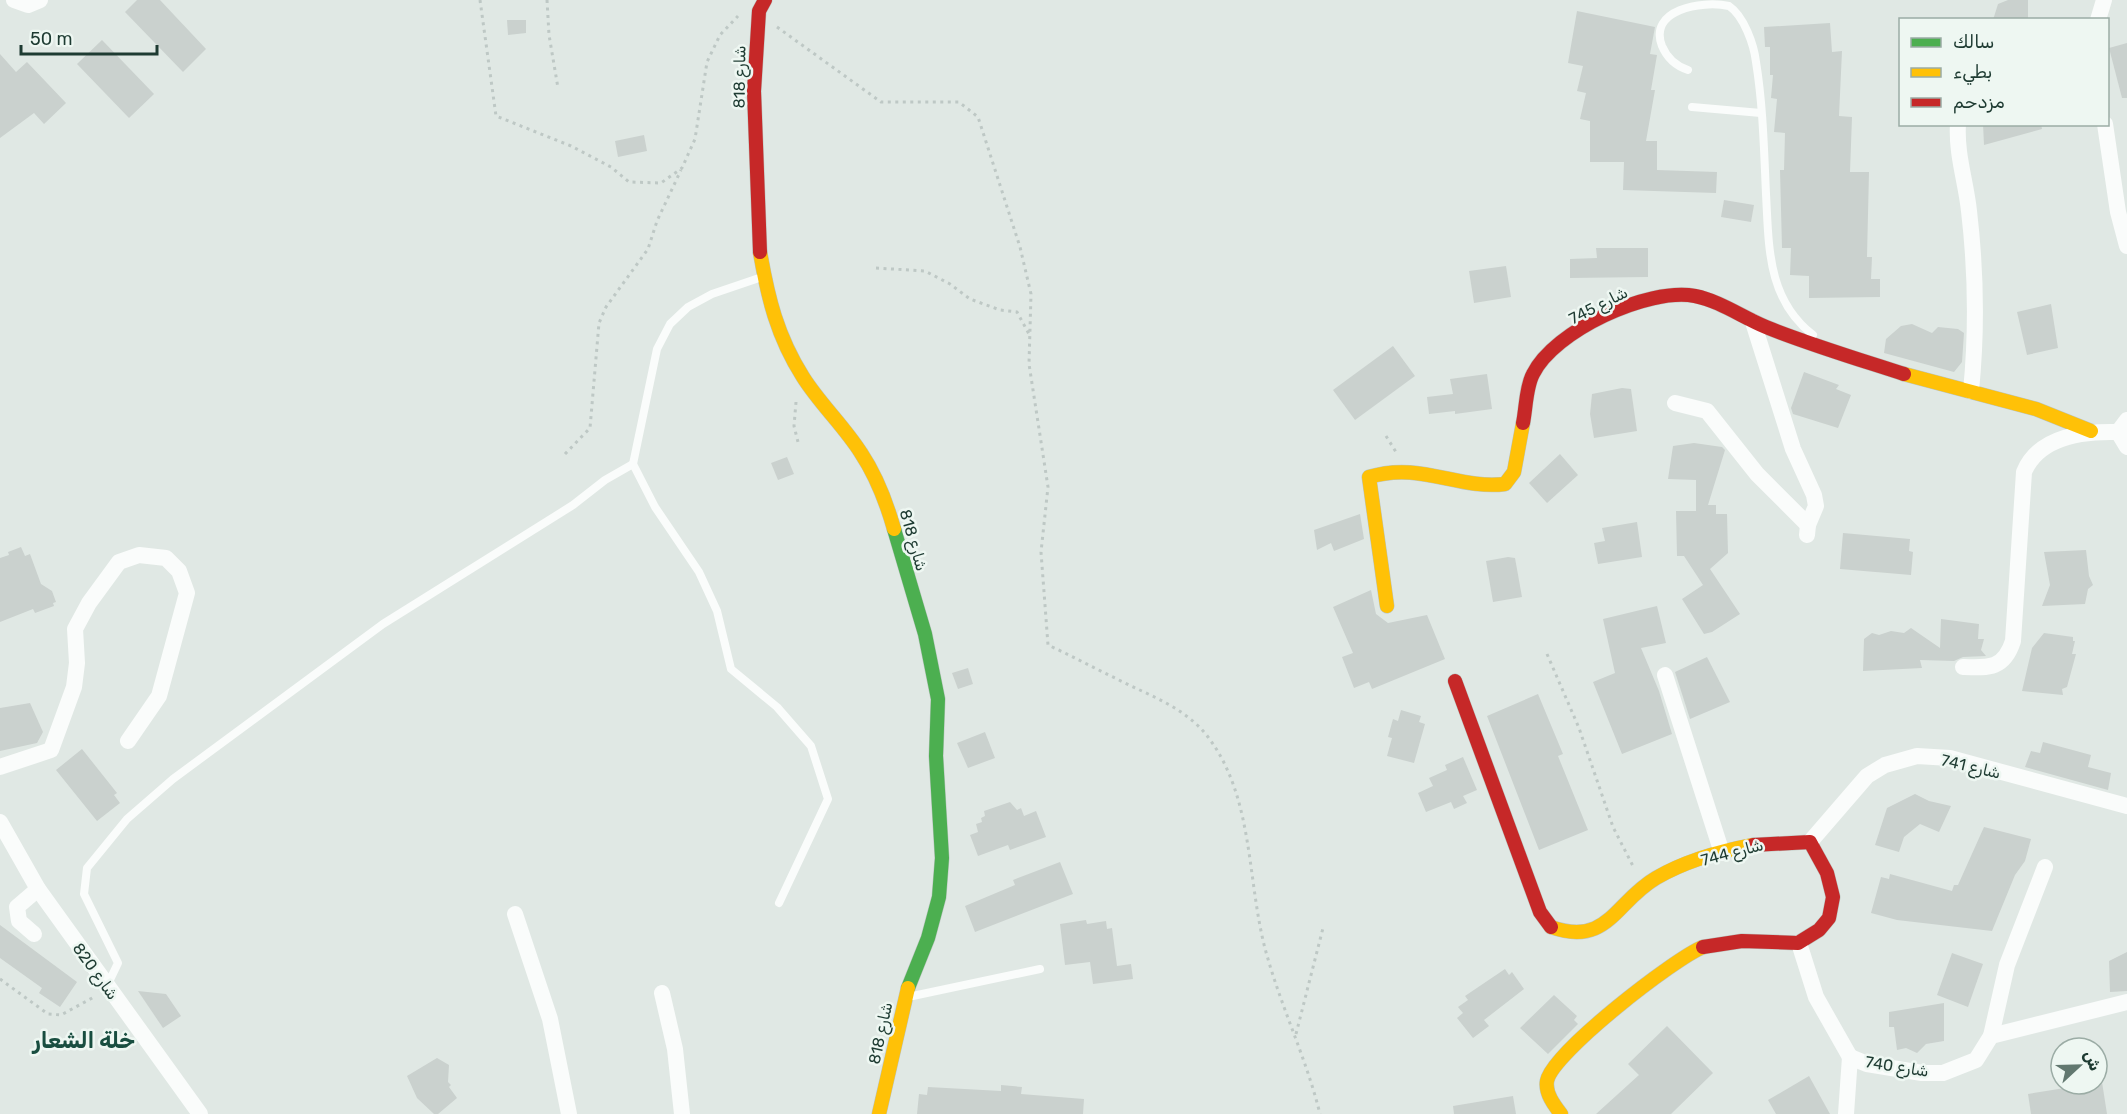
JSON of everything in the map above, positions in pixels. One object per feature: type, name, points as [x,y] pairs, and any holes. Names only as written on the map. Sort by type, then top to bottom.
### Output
[{"type":"street","points":[[14,0],[28,5],[40,0]]},
{"type":"street","points":[[2099,18],[2104,0]]},
{"type":"street","name":"شارع 818","points":[[762,5],[754,91],[763,277],[769,305],[784,343],[803,378],[861,453],[883,492],[925,634],[938,699],[936,756],[942,858],[939,897],[928,938],[904,998],[879,1114]]},
{"type":"street","points":[[1958,126],[1956,143],[1969,209],[1976,301],[1971,391]]},
{"type":"street","points":[[2105,126],[2118,212],[2127,246]]},
{"type":"street","name":"شارع 745","points":[[1387,606],[1369,477],[1379,473],[1406,470],[1462,480],[1505,484],[1514,472],[1532,375],[1539,363],[1563,342],[1624,308],[1664,296],[1682,295],[1709,300],[1753,322],[1833,350],[2074,423],[2091,431]]},
{"type":"street","points":[[1675,403],[1707,411],[1757,474],[1808,530],[1816,506],[1815,495],[1793,449],[1753,322]]},
{"type":"street","points":[[1963,667],[2000,664],[2008,657],[2013,641],[2024,472],[2028,462],[2043,447],[2052,442],[2091,431],[2122,426],[2127,447]]},
{"type":"street","points":[[0,767],[51,750],[74,687],[77,663],[75,629],[119,562],[139,555],[166,558],[179,571],[187,593],[159,696],[128,741]]},
{"type":"street","points":[[1665,675],[1722,853]]},
{"type":"street","name":"شارع 744","points":[[1455,681],[1540,912],[1550,927],[1573,934],[1590,933],[1609,922],[1655,879],[1722,853],[1759,844],[1790,840],[1810,842]]},
{"type":"street","name":"شارع 741","points":[[1810,842],[1867,776],[1885,765],[1917,756],[1950,758],[2127,806]]},
{"type":"street","name":"شارع 820","points":[[0,822],[38,889],[200,1114]]},
{"type":"street","points":[[1561,1114],[1547,1091],[1547,1078],[1556,1064],[1582,1037],[1678,960],[1695,950],[1720,942],[1742,940],[1799,943],[1816,934],[1826,924],[1832,906],[1831,882],[1823,862],[1810,842]]},
{"type":"street","points":[[2045,867],[2007,965],[1991,1036],[2127,1002]]},
{"type":"street","points":[[34,934],[19,921],[17,907],[38,889]]},
{"type":"street","points":[[515,914],[550,1019],[569,1114]]},
{"type":"street","points":[[1799,943],[1816,997],[1850,1057]]},
{"type":"street","points":[[662,993],[675,1049],[682,1114]]},
{"type":"street","name":"شارع 740","points":[[1846,1114],[1850,1057],[1867,1064],[1922,1073],[1943,1072],[1976,1060],[1991,1036]]},
{"type":"lane","points":[[1688,70],[1680,68],[1665,53],[1659,32],[1661,23],[1673,9],[1697,0],[1728,5],[1737,13],[1755,56],[1761,113],[1767,234],[1775,282],[1783,301],[1801,326],[1833,350]]},
{"type":"lane","points":[[1692,107],[1761,113]]},
{"type":"lane","points":[[763,277],[712,294],[688,306],[670,324],[657,349],[633,464],[655,507],[699,572],[717,611],[730,669],[777,706],[811,746],[821,773],[828,799],[779,903]]},
{"type":"lane","points":[[108,988],[118,963],[84,894],[87,868],[127,819],[173,779],[383,624],[573,505],[605,480],[633,464]]},
{"type":"lane","points":[[904,998],[1040,969]]},
{"type":"path","points":[[480,0],[496,116],[572,146],[611,167],[629,182],[661,183],[682,168]]},
{"type":"path","points":[[548,0],[549,35],[558,88]]},
{"type":"path","points":[[565,454],[590,428],[599,323],[606,307],[648,249],[657,221],[695,139],[707,62],[720,35],[739,15],[762,5],[881,102],[959,102],[978,117],[1020,247],[1031,294],[1029,364],[1047,487],[1041,552],[1048,645],[1181,710],[1213,744],[1234,790],[1246,835],[1255,905],[1267,958],[1320,1114]]},
{"type":"path","points":[[876,268],[925,271],[950,284],[970,299],[1000,310],[1017,312],[1030,336]]},
{"type":"path","points":[[799,446],[793,414],[803,378]]},
{"type":"path","points":[[1547,654],[1579,728],[1613,827],[1644,889]]},
{"type":"path","points":[[1295,1036],[1323,928]]},
{"type":"path","points":[[0,979],[48,1014],[61,1015],[108,988]]},
{"type":"building","points":[[137,0],[160,0],[206,49],[183,72],[125,12]]},
{"type":"building","points":[[2008,0],[2028,0],[2028,18],[1994,18],[1998,4]]},
{"type":"building","points":[[1577,11],[1655,27],[1650,54],[1657,55],[1651,90],[1655,90],[1646,141],[1657,141],[1657,170],[1717,172],[1716,193],[1623,190],[1624,162],[1590,162],[1590,121],[1580,119],[1586,93],[1577,91],[1583,66],[1568,63]]},
{"type":"building","points":[[507,20],[526,20],[526,33],[508,35]]},
{"type":"building","points":[[1830,23],[1832,52],[1842,51],[1839,116],[1852,117],[1850,172],[1869,172],[1867,257],[1872,257],[1871,279],[1880,279],[1880,297],[1809,298],[1809,276],[1790,275],[1791,248],[1782,248],[1780,170],[1784,170],[1785,133],[1774,132],[1777,99],[1771,98],[1773,75],[1770,75],[1770,47],[1765,47],[1764,27]]},
{"type":"building","points":[[102,40],[154,94],[129,118],[77,64]]},
{"type":"building","points":[[2127,43],[2127,98],[2122,98],[2109,48]]},
{"type":"building","points":[[0,54],[16,72],[27,62],[66,103],[44,124],[34,113],[0,138]]},
{"type":"building","points":[[1983,126],[2041,126],[2042,129],[1984,145]]},
{"type":"building","points":[[644,135],[647,151],[618,157],[615,141]]},
{"type":"building","points":[[1724,200],[1754,205],[1751,222],[1721,217]]},
{"type":"building","points":[[1596,248],[1648,248],[1648,277],[1570,278],[1570,259],[1597,258]]},
{"type":"building","points":[[1506,266],[1511,297],[1474,303],[1469,271]]},
{"type":"building","points":[[2051,304],[2058,348],[2027,355],[2017,312]]},
{"type":"building","points":[[1912,324],[1932,333],[1938,327],[1958,329],[1964,333],[1962,362],[1954,372],[1884,353],[1886,339],[1901,326]]},
{"type":"building","points":[[1393,346],[1415,376],[1355,420],[1333,390]]},
{"type":"building","points":[[1804,372],[1839,385],[1836,389],[1851,395],[1838,428],[1793,414],[1791,408]]},
{"type":"building","points":[[1487,374],[1492,409],[1455,414],[1455,411],[1429,414],[1427,397],[1453,394],[1450,379]]},
{"type":"building","points":[[1622,388],[1631,389],[1637,431],[1594,438],[1590,414],[1592,394]]},
{"type":"building","points":[[1694,443],[1722,447],[1725,450],[1708,505],[1716,505],[1716,514],[1727,514],[1728,553],[1710,569],[1740,614],[1712,632],[1704,634],[1682,599],[1703,585],[1684,556],[1677,556],[1676,511],[1696,511],[1696,480],[1668,479],[1673,446]]},
{"type":"building","points":[[1560,454],[1578,475],[1547,503],[1529,483]]},
{"type":"building","points":[[787,457],[794,474],[778,480],[771,463]]},
{"type":"building","points":[[1360,514],[1364,539],[1334,551],[1331,543],[1317,550],[1314,530]]},
{"type":"building","points":[[1637,522],[1642,557],[1598,564],[1594,543],[1605,541],[1602,528]]},
{"type":"building","points":[[1843,533],[1910,539],[1909,551],[1913,552],[1911,575],[1840,569]]},
{"type":"building","points":[[21,547],[25,556],[30,554],[41,584],[52,591],[56,602],[53,603],[54,606],[35,613],[33,609],[0,622],[0,558]]},
{"type":"building","points":[[2086,550],[2089,576],[2093,585],[2088,589],[2085,604],[2042,606],[2050,585],[2044,552]]},
{"type":"building","points":[[1515,558],[1522,597],[1493,602],[1486,561]]},
{"type":"building","points":[[1371,590],[1376,614],[1388,623],[1427,615],[1445,659],[1372,689],[1369,682],[1354,688],[1342,657],[1353,653],[1333,607]]},
{"type":"building","points":[[1657,606],[1666,643],[1641,648],[1659,691],[1672,734],[1622,754],[1593,682],[1615,673],[1603,619]]},
{"type":"building","points":[[1941,619],[1979,624],[1978,639],[1984,639],[1981,650],[1986,656],[1963,657],[1954,661],[1920,660],[1922,668],[1863,671],[1864,639],[1872,633],[1879,635],[1891,631],[1904,633],[1911,628],[1940,648]]},
{"type":"building","points":[[2044,633],[2073,637],[2075,641],[2072,654],[2076,654],[2067,687],[2062,689],[2063,695],[2022,691],[2032,648]]},
{"type":"building","points":[[1707,657],[1730,702],[1690,719],[1675,672]]},
{"type":"building","points":[[968,668],[973,684],[958,689],[952,673]]},
{"type":"building","points":[[1538,694],[1563,754],[1558,756],[1588,830],[1539,850],[1487,716]]},
{"type":"building","points":[[30,703],[43,732],[37,743],[0,751],[0,708]]},
{"type":"building","points":[[1401,710],[1421,716],[1419,722],[1425,724],[1414,763],[1387,756],[1392,738],[1388,737],[1393,719],[1398,721]]},
{"type":"building","points":[[985,732],[995,758],[968,768],[957,743]]},
{"type":"building","points":[[2043,742],[2091,755],[2088,767],[2111,773],[2108,790],[2025,767],[2031,751],[2040,753]]},
{"type":"building","points":[[82,749],[117,793],[114,795],[120,803],[97,821],[56,770]]},
{"type":"building","points":[[1463,757],[1477,790],[1463,796],[1467,803],[1454,809],[1451,802],[1426,812],[1418,793],[1433,786],[1429,778],[1447,770],[1445,765]]},
{"type":"building","points":[[1915,794],[1929,801],[1951,806],[1939,832],[1920,824],[1904,837],[1899,852],[1875,845],[1887,808]]},
{"type":"building","points":[[1010,802],[1017,810],[1021,808],[1024,816],[1036,811],[1046,837],[1010,850],[1008,845],[978,856],[970,835],[978,832],[976,824],[982,822],[981,818],[985,816],[984,811]]},
{"type":"building","points":[[1984,827],[2031,839],[2025,861],[2015,875],[1992,931],[1897,920],[1871,913],[1881,877],[1889,879],[1890,874],[1952,891],[1954,885],[1958,885]]},
{"type":"building","points":[[1060,862],[1073,894],[975,932],[965,906],[1015,885],[1013,880]]},
{"type":"building","points":[[1086,920],[1087,924],[1106,921],[1107,929],[1112,928],[1117,966],[1131,964],[1133,979],[1093,984],[1090,962],[1065,965],[1060,924]]},
{"type":"building","points":[[0,925],[77,982],[60,1007],[39,993],[42,988],[0,958]]},
{"type":"building","points":[[2127,952],[2127,991],[2110,992],[2109,961]]},
{"type":"building","points":[[1952,953],[1983,964],[1968,1007],[1937,995]]},
{"type":"building","points":[[1505,969],[1509,975],[1512,972],[1524,989],[1484,1020],[1489,1026],[1473,1038],[1457,1018],[1463,1013],[1458,1007],[1468,1000],[1465,996]]},
{"type":"building","points":[[138,991],[166,994],[181,1016],[163,1028]]},
{"type":"building","points":[[1554,995],[1577,1016],[1574,1020],[1578,1024],[1548,1054],[1520,1028]]},
{"type":"building","points":[[1944,1003],[1944,1041],[1926,1044],[1917,1053],[1906,1048],[1897,1050],[1894,1027],[1889,1027],[1889,1012]]},
{"type":"building","points":[[1667,1026],[1713,1073],[1671,1114],[1596,1114],[1639,1075],[1628,1064]]},
{"type":"building","points":[[437,1058],[449,1065],[448,1082],[451,1085],[449,1087],[457,1098],[438,1114],[434,1114],[417,1098],[407,1076]]},
{"type":"building","points":[[1809,1076],[1830,1114],[1776,1114],[1768,1100]]},
{"type":"building","points":[[1001,1085],[1022,1087],[1021,1094],[1084,1099],[1083,1114],[917,1114],[919,1094],[927,1095],[928,1087],[1001,1091]]},
{"type":"building","points":[[2049,1091],[2049,1096],[2104,1096],[2107,1114],[2031,1114],[2028,1094]]},
{"type":"building","points":[[1513,1096],[1516,1114],[1454,1114],[1453,1106]]},
{"type":"traffic: fast","points":[[894,529],[925,634],[938,699],[936,756],[942,858],[939,897],[928,938],[908,988]]},
{"type":"traffic: slow","points":[[760,252],[770,301],[786,347],[810,387],[867,462],[888,509],[894,529]]},
{"type":"traffic: slow","points":[[1904,374],[2036,409],[2091,431]]},
{"type":"traffic: slow","points":[[1387,606],[1369,477],[1405,472],[1488,485],[1505,484],[1514,472],[1523,423]]},
{"type":"traffic: slow","points":[[1551,927],[1570,932],[1586,931],[1598,927],[1610,919],[1642,888],[1667,872],[1703,857],[1753,845]]},
{"type":"traffic: slow","points":[[1561,1114],[1547,1090],[1547,1081],[1554,1068],[1591,1029],[1616,1008],[1668,969],[1703,947]]},
{"type":"traffic: slow","points":[[879,1114],[908,988]]},
{"type":"traffic: jam","points":[[760,252],[754,91],[759,11],[765,0]]},
{"type":"traffic: jam","points":[[1523,423],[1533,374],[1544,358],[1561,342],[1581,328],[1629,305],[1675,295],[1704,298],[1783,334],[1904,374]]},
{"type":"traffic: jam","points":[[1455,681],[1540,912],[1551,927]]},
{"type":"traffic: jam","points":[[1703,947],[1742,941],[1798,943],[1819,930],[1829,918],[1833,897],[1827,873],[1810,842],[1753,845]]},
{"type":"district","name":"خلة الشعار","points":[[84,1040]]}]
